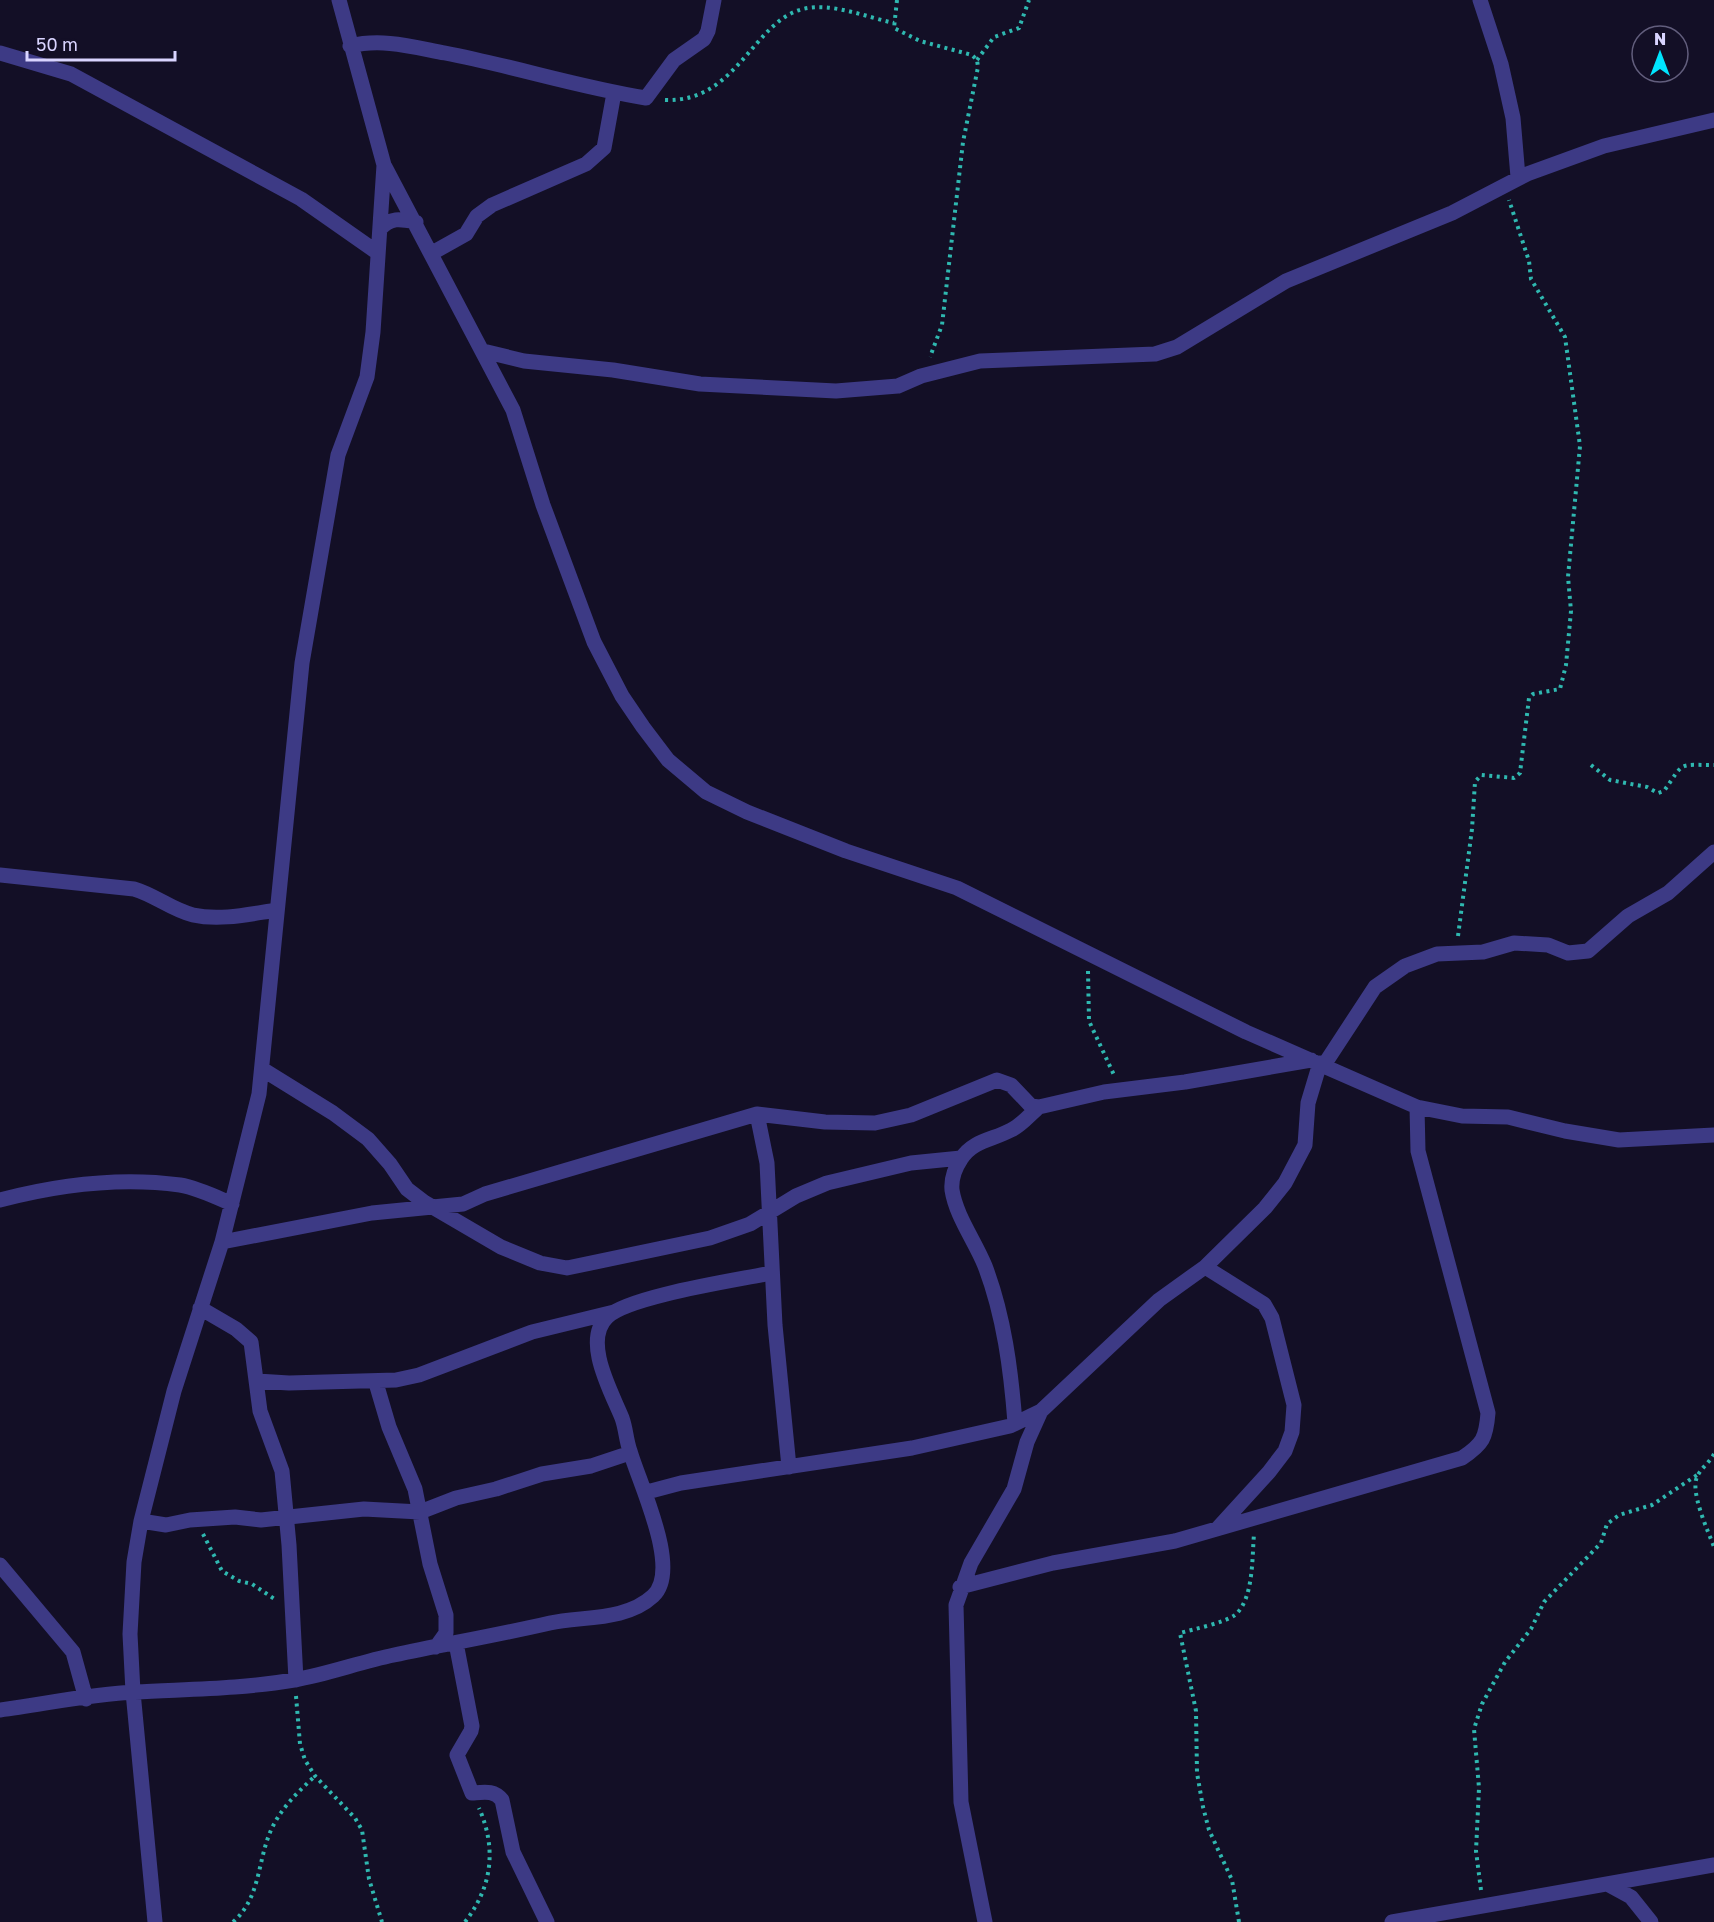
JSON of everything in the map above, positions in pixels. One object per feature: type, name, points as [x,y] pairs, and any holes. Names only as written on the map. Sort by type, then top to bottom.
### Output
[{"type":"street","points":[[339,0],[384,165],[432,252],[517,420],[543,505],[594,642],[622,696],[668,760],[706,792],[747,812],[846,851],[957,888],[1089,956],[1166,990],[1246,1032],[1417,1107],[1462,1116],[1508,1117],[1565,1131],[1620,1140],[1714,1135]]},
{"type":"street","points":[[350,46],[377,41],[404,45],[500,63],[614,93],[646,98],[675,60],[704,39],[708,31],[714,0]]},
{"type":"street","points":[[1480,0],[1501,64],[1513,118],[1512,181]]},
{"type":"street","points":[[0,53],[71,75],[301,199],[378,253]]},
{"type":"street","points":[[432,252],[466,234],[477,216],[492,205],[586,164],[604,148],[614,93]]},
{"type":"street","points":[[483,351],[524,361],[746,388],[872,390],[898,386],[921,376],[999,359],[1155,354],[1177,347],[1286,281],[1452,213],[1512,181],[1604,146],[1714,120]]},
{"type":"street","points":[[155,1922],[133,1692],[130,1634],[134,1562],[141,1521],[174,1391],[222,1242],[259,1094],[302,663],[338,455],[367,377],[384,165]]},
{"type":"street","points":[[380,229],[387,221],[398,219],[416,222]]},
{"type":"street","points":[[647,1492],[681,1483],[912,1448],[1015,1423],[1041,1412],[1159,1300],[1205,1267],[1265,1208],[1295,1168],[1305,1145],[1308,1103],[1318,1063],[1375,987],[1421,959],[1456,952],[1483,952],[1514,943],[1548,945],[1568,953],[1588,951],[1628,916],[1668,893],[1714,852]]},
{"type":"street","points":[[0,875],[134,889],[152,894],[175,908],[193,915],[236,916],[277,910]]},
{"type":"street","points":[[222,1242],[255,1237],[289,1227],[372,1213],[463,1204],[484,1194],[757,1114],[825,1122],[875,1123],[911,1115],[997,1080],[1011,1085],[1031,1106],[1039,1107],[1123,1090],[1318,1063]]},
{"type":"street","points":[[262,1069],[333,1113],[368,1139],[390,1164],[407,1189],[430,1206],[501,1247],[540,1263],[567,1268],[710,1238],[750,1224],[796,1196],[827,1183],[911,1163],[961,1158]]},
{"type":"street","points":[[1015,1423],[1007,1349],[998,1311],[985,1267],[955,1201],[952,1188],[954,1173],[961,1158],[982,1140],[1013,1130],[1039,1107]]},
{"type":"street","points":[[960,1587],[1053,1563],[1175,1541],[1217,1530],[1462,1458],[1478,1447],[1487,1433],[1488,1413],[1418,1151],[1417,1107]]},
{"type":"street","points":[[757,1114],[767,1163],[771,1274],[789,1467]]},
{"type":"street","points":[[0,1200],[77,1185],[140,1183],[181,1185],[232,1204]]},
{"type":"street","points":[[1205,1267],[1264,1304],[1272,1318],[1294,1405],[1292,1432],[1285,1451],[1217,1530]]},
{"type":"street","points":[[257,1381],[376,1383],[419,1375],[532,1332],[617,1311],[660,1295],[771,1274]]},
{"type":"street","points":[[200,1308],[244,1334],[250,1342],[264,1426],[280,1464],[294,1616],[296,1680]]},
{"type":"street","points":[[0,1710],[133,1692],[206,1689],[296,1680],[391,1655],[563,1621],[613,1614],[652,1598],[664,1579],[664,1568],[647,1492],[630,1454],[627,1432],[599,1357],[597,1340],[606,1317],[617,1311]]},
{"type":"street","points":[[376,1383],[389,1427],[409,1468],[430,1564],[447,1623],[444,1638],[436,1647]]},
{"type":"street","points":[[985,1922],[962,1802],[955,1629],[960,1587],[971,1563],[1014,1489],[1027,1442],[1041,1412]]},
{"type":"street","points":[[141,1521],[166,1525],[202,1519],[285,1517],[364,1509],[420,1512],[456,1498],[630,1454]]},
{"type":"street","points":[[0,1565],[73,1652],[86,1699]]},
{"type":"street","points":[[456,1643],[472,1726],[457,1755],[472,1793],[490,1792],[497,1794],[502,1800],[513,1852],[547,1922]]},
{"type":"street","points":[[1392,1922],[1714,1865]]},
{"type":"street","points":[[1609,1885],[1631,1897],[1651,1922]]},
{"type":"path","points":[[897,0],[894,28],[905,36],[972,56],[977,60]]},
{"type":"path","points":[[921,376],[936,346],[942,325],[963,142],[978,73],[977,60],[993,37],[1019,28],[1029,0]]},
{"type":"path","points":[[646,98],[669,100],[690,96],[715,85],[735,71],[774,27],[803,9],[826,8],[894,23]]},
{"type":"path","points":[[1456,952],[1472,829],[1475,782],[1481,776],[1514,778],[1520,773],[1529,698],[1533,694],[1560,689],[1566,665],[1571,610],[1569,577],[1580,446],[1575,393],[1565,337],[1531,279],[1529,261],[1520,237],[1512,181]]},
{"type":"path","points":[[1591,765],[1610,780],[1647,787],[1658,793],[1664,791],[1675,772],[1683,766],[1714,765]]},
{"type":"path","points":[[1089,956],[1087,1006],[1089,1021],[1123,1090]]},
{"type":"path","points":[[1483,1906],[1476,1851],[1479,1788],[1474,1730],[1482,1704],[1505,1662],[1531,1629],[1544,1602],[1600,1543],[1607,1524],[1620,1515],[1652,1505],[1697,1475],[1714,1454]]},
{"type":"path","points":[[1697,1475],[1697,1498],[1714,1547]]},
{"type":"path","points":[[1239,1922],[1232,1880],[1209,1830],[1203,1807],[1197,1773],[1196,1712],[1180,1633],[1234,1615],[1243,1603],[1252,1578],[1256,1518]]},
{"type":"path","points":[[202,1519],[204,1538],[222,1571],[239,1581],[252,1584],[294,1616]]},
{"type":"path","points":[[296,1680],[300,1744],[315,1776],[355,1818],[362,1830],[369,1879],[382,1922]]},
{"type":"path","points":[[233,1922],[246,1908],[254,1891],[272,1827],[297,1792],[315,1776]]},
{"type":"path","points":[[465,1922],[482,1895],[490,1876],[483,1817],[472,1793]]}]
